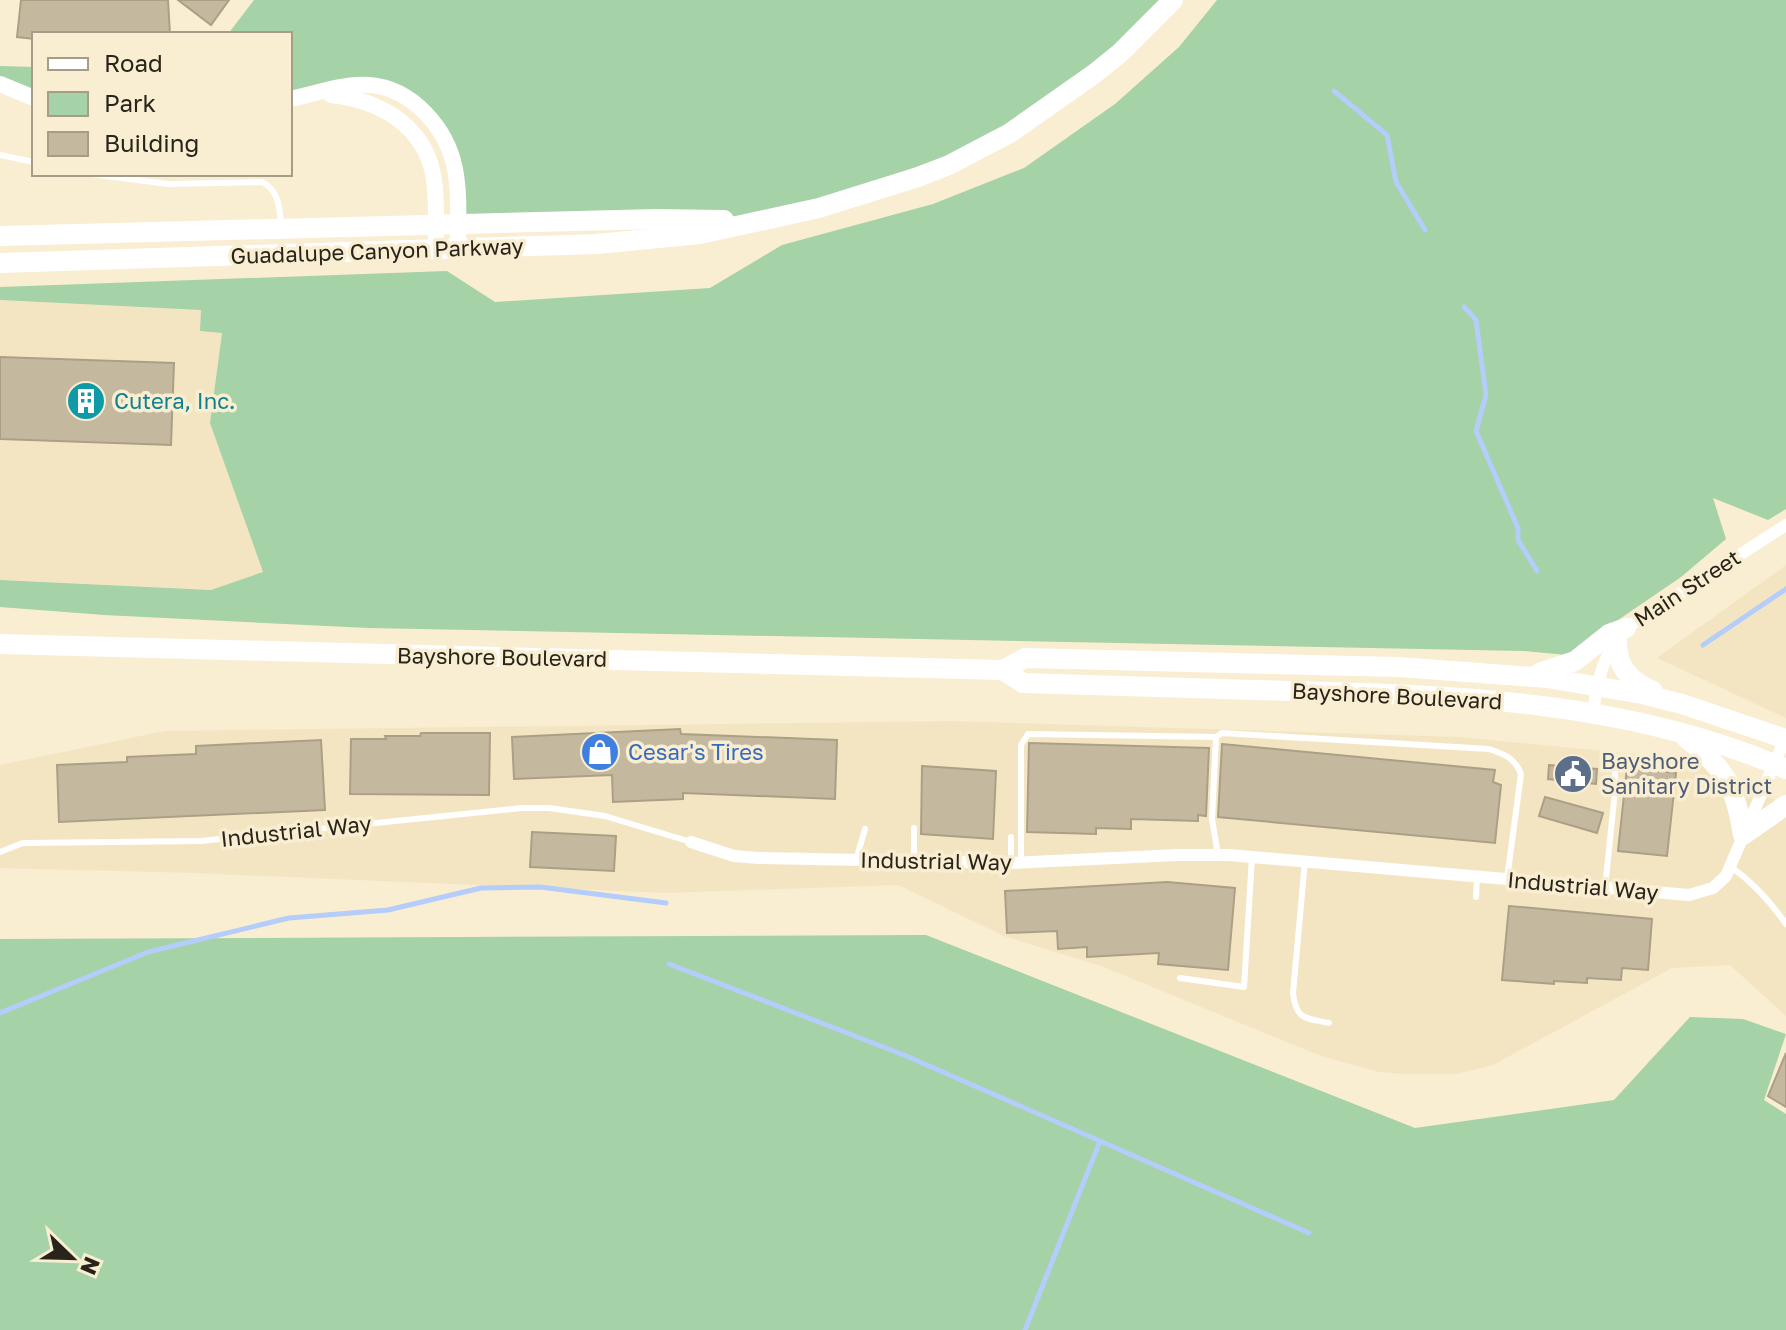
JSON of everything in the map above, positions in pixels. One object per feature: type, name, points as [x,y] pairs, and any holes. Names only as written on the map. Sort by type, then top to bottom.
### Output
[{"type":"main road","name":"Guadalupe Canyon Parkway","points":[[0,263],[648,241],[700,234],[853,200],[918,177],[980,150],[1039,115],[1120,53],[1173,0]]},
{"type":"main road","name":"Guadalupe Canyon Parkway","points":[[0,236],[656,219],[752,221]]},
{"type":"main road","points":[[1522,677],[1575,661],[1609,634],[1621,633],[1616,654],[1621,668],[1642,686],[1682,704]]},
{"type":"main road","name":"Bayshore Boulevard","points":[[0,644],[1003,670],[1025,658],[1399,667],[1597,686],[1682,704],[1786,739]]},
{"type":"main road","name":"Bayshore Boulevard","points":[[1003,670],[1023,683],[1396,693],[1544,704],[1676,731],[1780,767]]},
{"type":"main road","points":[[1676,731],[1708,756],[1728,781],[1739,808],[1743,835],[1786,805]]},
{"type":"street","points":[[0,84],[32,97]]},
{"type":"street","points":[[292,99],[353,85],[369,85],[398,93],[424,111],[447,145],[455,166],[458,249]]},
{"type":"street","points":[[310,95],[362,100],[395,115],[406,125],[427,155],[433,172],[436,250]]},
{"type":"street","name":"Main Street","points":[[1593,712],[1604,660],[1621,633],[1786,525]]},
{"type":"street","name":"Industrial Way","points":[[691,842],[734,856],[856,860],[1016,863],[1218,855],[1697,894],[1720,882],[1731,867],[1743,835],[1780,767],[1786,739]]},
{"type":"lane","points":[[0,155],[32,162]]},
{"type":"lane","points":[[106,176],[168,184],[262,182],[270,186],[280,206],[281,229]]},
{"type":"lane","points":[[1016,863],[1021,745],[1028,734],[1216,737],[1222,733],[1489,749],[1505,755],[1517,763],[1521,774],[1507,879]]},
{"type":"lane","points":[[1216,737],[1212,819],[1218,855]]},
{"type":"lane","points":[[1605,888],[1615,791],[1615,764],[1607,760]]},
{"type":"lane","name":"Industrial Way","points":[[0,852],[23,843],[201,841],[522,808],[549,808],[605,816],[691,842]]},
{"type":"lane","points":[[914,828],[914,861]]},
{"type":"lane","points":[[856,860],[865,829]]},
{"type":"lane","points":[[1011,837],[1016,863]]},
{"type":"lane","points":[[1180,978],[1244,987],[1252,857]]},
{"type":"lane","points":[[1305,861],[1293,993],[1295,1007],[1304,1018],[1329,1023]]},
{"type":"lane","points":[[1731,867],[1770,901],[1786,924]]},
{"type":"lane","points":[[1476,897],[1477,876]]},
{"type":"shaded area","points":[[0,300],[201,310],[222,333],[210,423],[263,573],[211,590],[0,580]]},
{"type":"shaded area","points":[[1786,565],[1786,718],[1657,658]]},
{"type":"shaded area","points":[[952,721],[1459,737],[1687,759],[1786,805],[1786,1016],[1730,965],[1672,968],[1493,1065],[1457,1074],[1379,1072],[1321,1056],[1101,966],[1004,936],[898,885],[665,893],[0,868],[0,765],[165,731]]},
{"type":"green space","points":[[254,0],[1173,0],[1010,133],[785,215],[458,225],[457,185],[436,127],[385,88],[292,99],[292,32],[230,32]]},
{"type":"green space","points":[[1217,0],[1786,0],[1786,509],[1768,520],[1713,498],[1726,539],[1681,577],[1567,655],[1524,651],[368,628],[0,607],[0,580],[211,590],[263,572],[210,423],[222,333],[200,331],[201,310],[0,300],[0,287],[447,271],[495,302],[710,288],[782,245],[933,204],[1024,168],[1115,104],[1179,47]]},
{"type":"green space","points":[[0,66],[32,67],[32,97],[0,84]]},
{"type":"green space","points":[[926,935],[1415,1128],[1614,1100],[1690,1017],[1743,1019],[1786,1034],[1764,1100],[1786,1114],[1786,1330],[0,1330],[0,939]]},
{"type":"building","points":[[21,0],[168,0],[170,32],[32,32],[32,39],[17,37]]},
{"type":"building","points":[[178,0],[229,0],[211,25]]},
{"type":"building","name":"Cutera, Inc.","points":[[0,357],[174,363],[171,445],[0,439]]},
{"type":"building","points":[[680,729],[681,734],[837,740],[835,799],[683,793],[683,799],[613,802],[612,775],[514,779],[512,737]]},
{"type":"building","points":[[421,733],[490,733],[489,795],[350,794],[351,739],[386,739],[385,736],[420,736]]},
{"type":"building","points":[[321,740],[325,810],[59,822],[57,765],[127,762],[127,757],[196,754],[196,746]]},
{"type":"building","points":[[1029,743],[1209,748],[1206,816],[1198,815],[1198,821],[1131,819],[1131,829],[1096,828],[1096,834],[1027,832]]},
{"type":"building","points":[[1222,744],[1495,770],[1493,782],[1501,785],[1495,843],[1218,817]]},
{"type":"building","name":"Bayshore Sanitary District","points":[[1549,765],[1597,769],[1596,784],[1548,779]]},
{"type":"building","points":[[922,766],[996,771],[993,839],[921,834]]},
{"type":"building","points":[[1627,767],[1676,773],[1667,856],[1618,851]]},
{"type":"building","points":[[1545,797],[1603,813],[1597,833],[1539,816]]},
{"type":"building","points":[[532,832],[616,836],[614,871],[530,867]]},
{"type":"building","points":[[1167,882],[1235,888],[1228,970],[1158,964],[1159,953],[1087,957],[1087,947],[1058,949],[1057,931],[1007,933],[1005,891]]},
{"type":"building","points":[[1509,906],[1652,919],[1648,970],[1622,968],[1621,980],[1587,978],[1587,983],[1502,980]]},
{"type":"building","points":[[1786,1053],[1786,1107],[1768,1096]]},
{"type":"waterway","points":[[1334,91],[1387,135],[1396,182],[1425,230]]},
{"type":"waterway","points":[[1464,307],[1476,320],[1486,395],[1476,431],[1518,528],[1518,540],[1537,571]]},
{"type":"waterway","points":[[1703,645],[1786,589]]},
{"type":"waterway","points":[[0,1013],[148,952],[289,918],[388,910],[481,888],[540,887],[666,903]]},
{"type":"waterway","points":[[669,964],[904,1055],[1100,1141]]},
{"type":"waterway","points":[[1025,1330],[1100,1141],[1309,1233]]},
{"type":"place","name":"Cutera, Inc.","points":[[86,401]]},
{"type":"place","name":"Cesar's Tires","points":[[600,752]]},
{"type":"place","name":"Bayshore Sanitary District","points":[[1573,774]]}]
